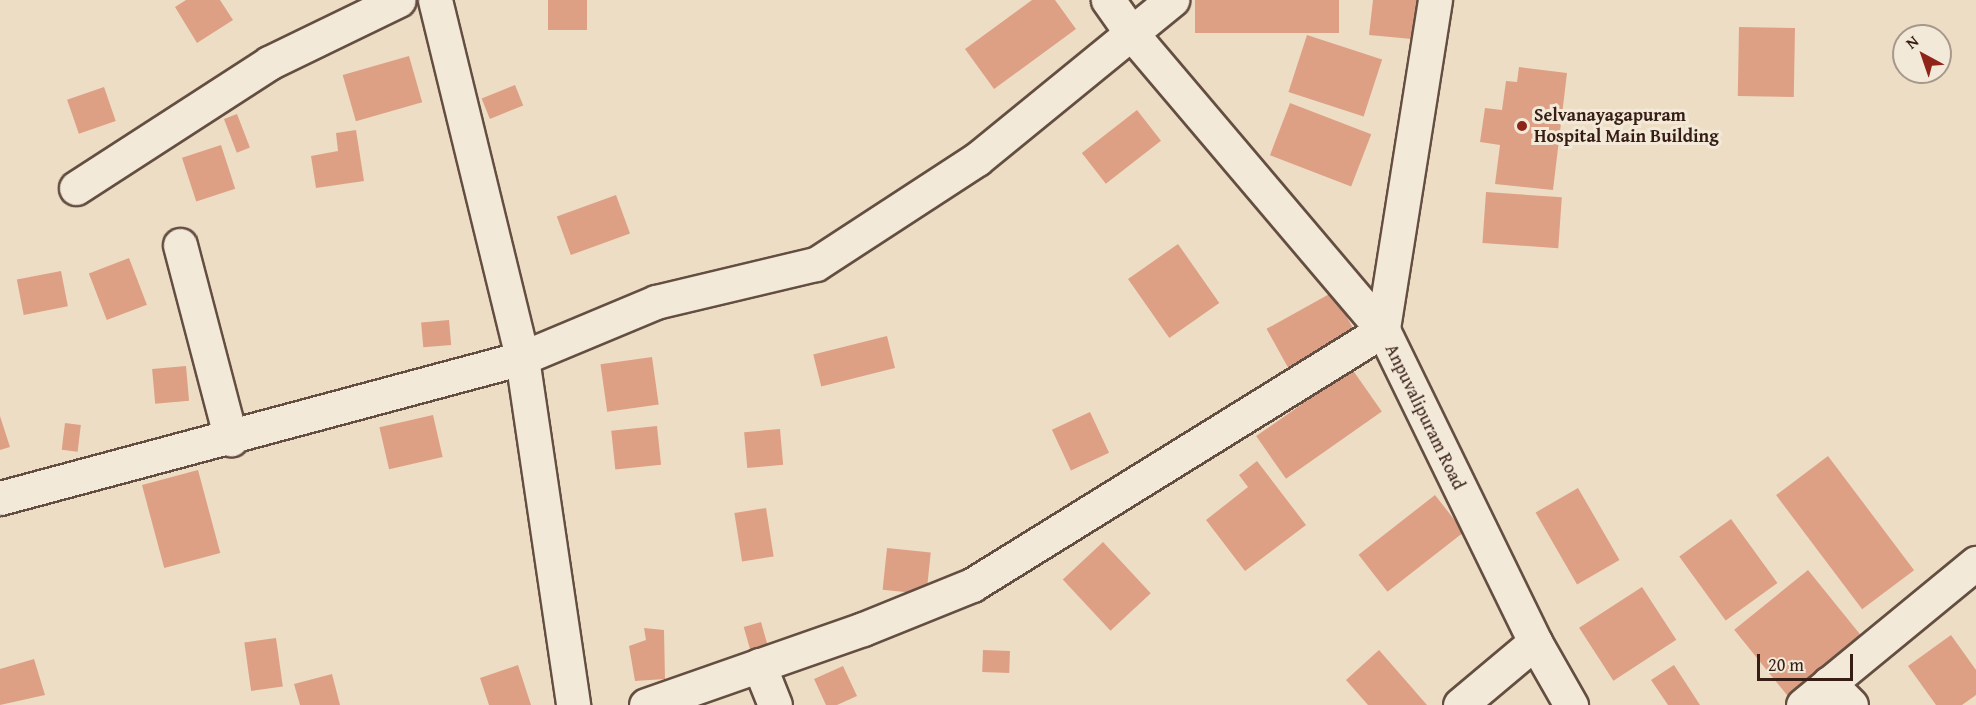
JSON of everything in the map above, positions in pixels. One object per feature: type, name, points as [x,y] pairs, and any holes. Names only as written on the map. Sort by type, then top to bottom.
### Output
[{"type":"street","points":[[76,188],[269,63],[399,0]]},
{"type":"street","points":[[435,0],[522,358],[573,705]]},
{"type":"street","points":[[646,705],[972,585],[1383,330],[1132,34],[1108,0]]},
{"type":"street","points":[[0,498],[231,439],[522,358],[656,302],[816,264],[977,159],[1172,0]]},
{"type":"street","name":"Anpuvalipuram Road","points":[[1435,0],[1383,330],[1535,642],[1571,705]]},
{"type":"street","points":[[180,245],[231,439]]},
{"type":"street","points":[[1803,705],[1840,694],[1976,562]]},
{"type":"street","points":[[1460,705],[1535,642]]},
{"type":"street","points":[[759,665],[776,705]]},
{"type":"building","points":[[186,0],[220,0],[233,20],[197,43],[175,7]]},
{"type":"building","points":[[548,0],[587,0],[587,30],[548,30]]},
{"type":"building","points":[[1032,0],[1055,0],[1076,29],[994,89],[965,49]]},
{"type":"building","points":[[1195,0],[1339,0],[1339,33],[1195,33]]},
{"type":"building","points":[[1373,0],[1426,0],[1423,40],[1369,35]]},
{"type":"building","points":[[1739,27],[1795,28],[1794,97],[1738,96]]},
{"type":"building","points":[[1307,35],[1382,59],[1364,116],[1288,92]]},
{"type":"building","points":[[409,56],[422,102],[356,121],[343,75]]},
{"type":"building","name":"Selvanayagapuram Hospital Main Building","points":[[1519,67],[1567,73],[1553,190],[1495,184],[1500,145],[1480,142],[1485,108],[1502,110],[1506,81],[1517,82]]},
{"type":"building","points":[[515,85],[523,105],[490,119],[482,98]]},
{"type":"building","points":[[104,87],[116,121],[79,134],[67,100]]},
{"type":"building","points":[[1290,103],[1371,134],[1351,186],[1270,155]]},
{"type":"building","points":[[1137,110],[1161,141],[1106,184],[1082,153]]},
{"type":"building","points":[[237,114],[250,148],[237,153],[224,119]]},
{"type":"building","points":[[356,130],[364,181],[316,188],[311,156],[338,151],[336,133]]},
{"type":"building","points":[[221,145],[235,189],[196,201],[182,158]]},
{"type":"building","points":[[1486,192],[1562,197],[1558,248],[1482,243]]},
{"type":"building","points":[[616,195],[630,234],[571,255],[557,217]]},
{"type":"building","points":[[1178,244],[1219,303],[1169,338],[1128,279]]},
{"type":"building","points":[[129,258],[147,305],[107,320],[89,273]]},
{"type":"building","points":[[61,271],[68,306],[24,315],[17,280]]},
{"type":"building","points":[[1333,292],[1359,339],[1293,376],[1267,329]]},
{"type":"building","points":[[449,320],[451,345],[423,347],[421,322]]},
{"type":"building","points":[[887,336],[895,368],[821,386],[813,354]]},
{"type":"building","points":[[652,357],[659,405],[607,412],[601,364]]},
{"type":"building","points":[[186,366],[189,401],[155,404],[152,369]]},
{"type":"building","points":[[1352,369],[1382,412],[1286,479],[1256,436]]},
{"type":"building","points":[[1090,412],[1109,453],[1071,471],[1052,430]]},
{"type":"building","points":[[433,415],[443,457],[389,469],[379,427]]},
{"type":"building","points":[[0,416],[10,447],[0,450]]},
{"type":"building","points":[[65,423],[81,425],[78,452],[62,450]]},
{"type":"building","points":[[657,426],[661,465],[615,470],[611,431]]},
{"type":"building","points":[[780,429],[783,465],[747,468],[744,432]]},
{"type":"building","points":[[1828,456],[1914,570],[1862,609],[1776,495]]},
{"type":"building","points":[[1257,461],[1306,525],[1245,571],[1206,520],[1248,487],[1239,475]]},
{"type":"building","points":[[198,470],[220,553],[164,568],[142,485]]},
{"type":"building","points":[[1578,488],[1620,560],[1577,584],[1536,512]]},
{"type":"building","points":[[1435,495],[1464,532],[1387,592],[1359,555]]},
{"type":"building","points":[[766,508],[774,556],[742,561],[734,513]]},
{"type":"building","points":[[1731,519],[1777,583],[1726,621],[1679,557]]},
{"type":"building","points":[[1103,542],[1151,593],[1111,631],[1063,580]]},
{"type":"building","points":[[887,548],[931,553],[926,594],[883,590]]},
{"type":"building","points":[[1808,570],[1865,641],[1791,701],[1734,630]]},
{"type":"building","points":[[1642,587],[1676,640],[1613,681],[1579,628]]},
{"type":"building","points":[[761,622],[770,654],[753,659],[744,627]]},
{"type":"building","points":[[644,628],[664,630],[665,679],[635,681],[629,646],[646,640]]},
{"type":"building","points":[[1951,635],[1976,670],[1976,695],[1962,705],[1936,705],[1908,666]]},
{"type":"building","points":[[276,638],[283,687],[251,691],[244,642]]},
{"type":"building","points":[[983,650],[1010,651],[1009,673],[982,672]]},
{"type":"building","points":[[1379,650],[1427,705],[1368,705],[1346,680]]},
{"type":"building","points":[[34,659],[45,695],[0,705],[0,669]]},
{"type":"building","points":[[518,665],[531,705],[489,705],[480,678]]},
{"type":"building","points":[[1674,665],[1700,705],[1668,705],[1651,680]]},
{"type":"building","points":[[843,666],[857,696],[837,705],[826,705],[814,679]]},
{"type":"building","points":[[332,674],[340,705],[300,705],[294,684]]},
{"type":"place","name":"Selvanayagapuram Hospital Main Building","points":[[1522,126]]}]
